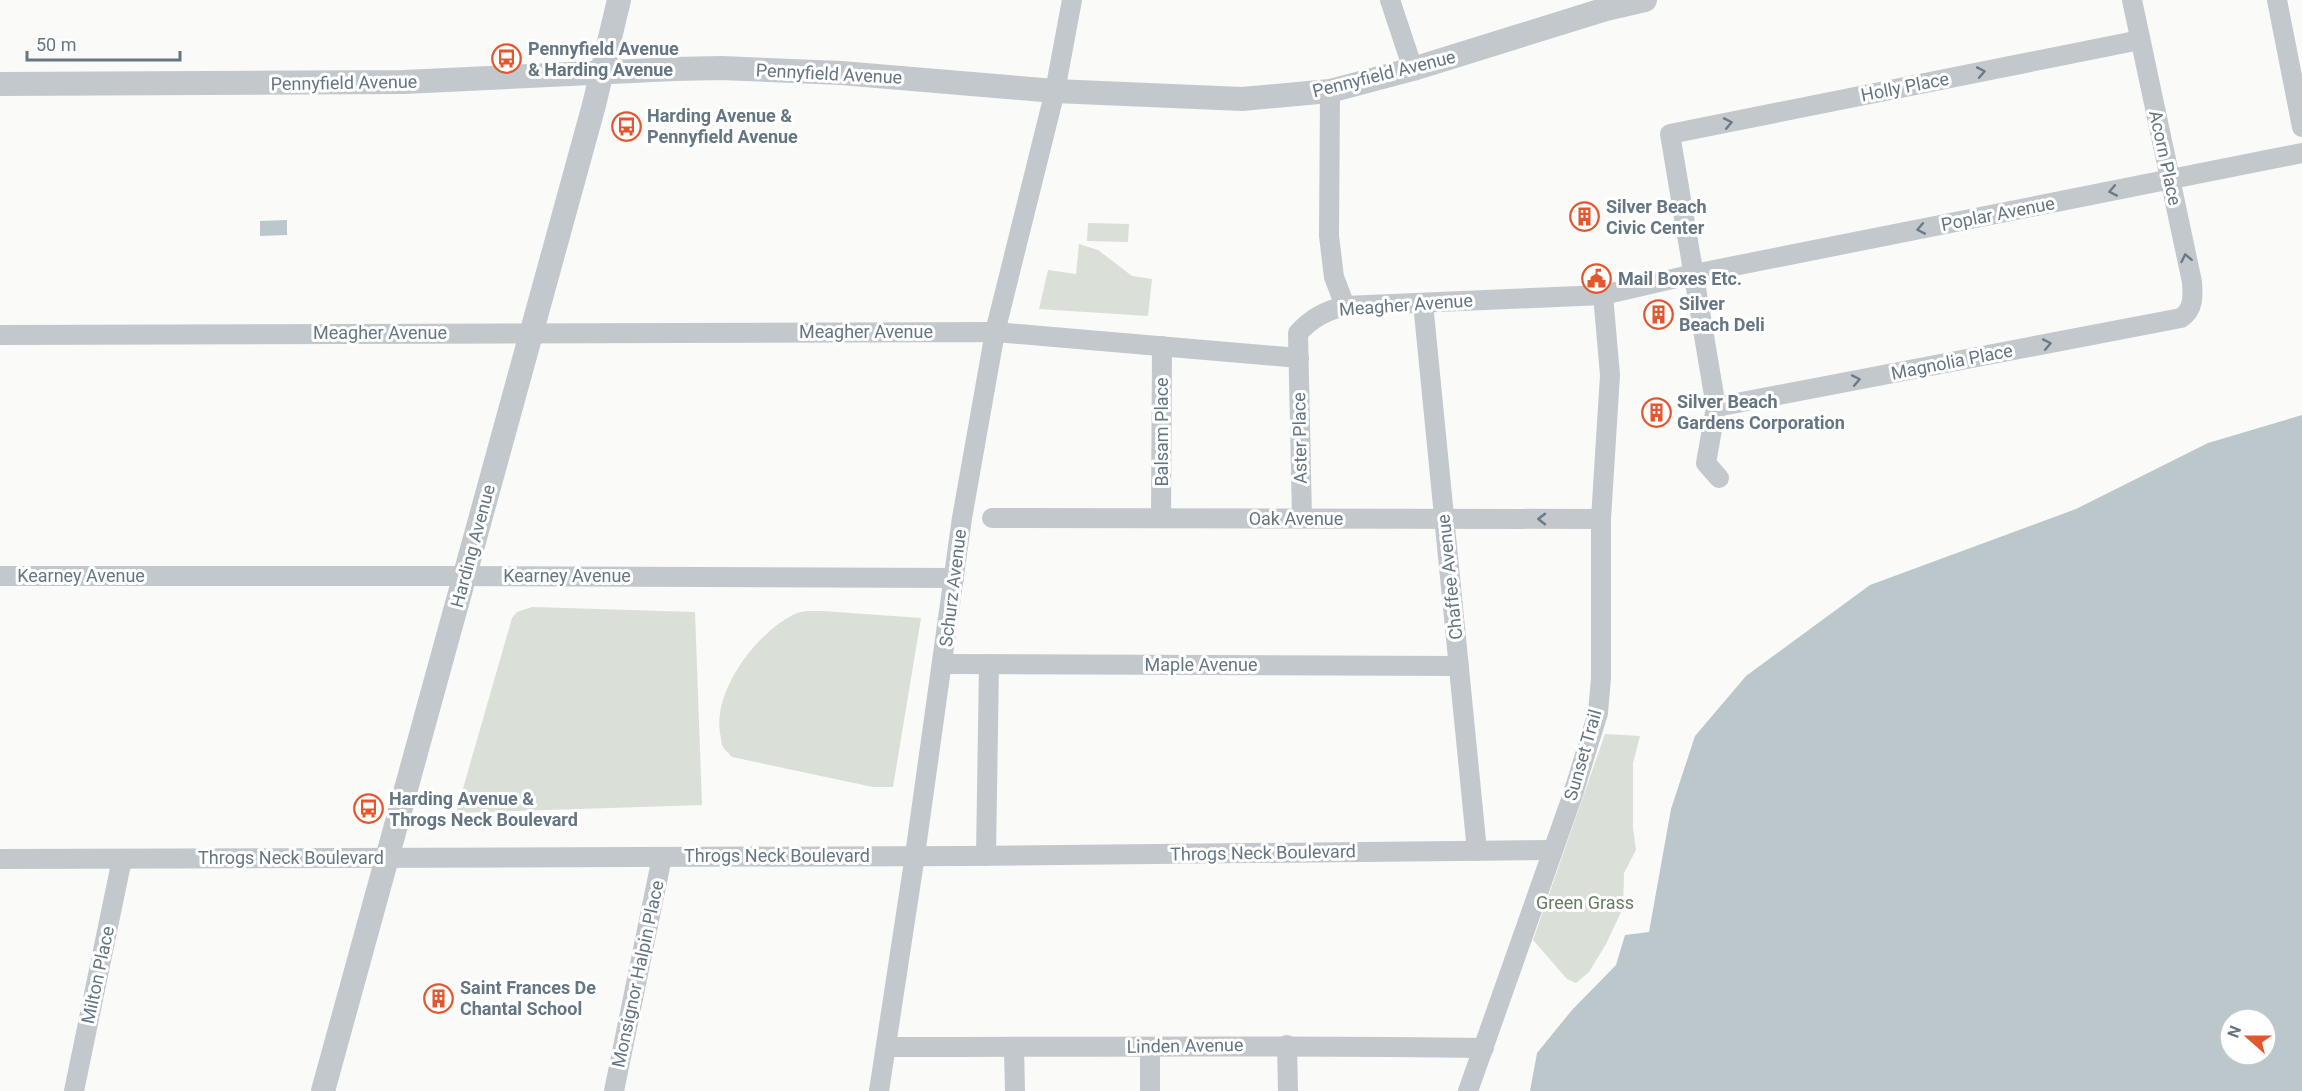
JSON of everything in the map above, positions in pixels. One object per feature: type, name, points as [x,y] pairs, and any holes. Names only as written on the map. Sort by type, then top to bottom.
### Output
[{"type":"street","name":"Harding Avenue","points":[[322,1091],[602,74],[620,0]]},
{"type":"street","name":"Schurz Avenue","points":[[879,1091],[943,664],[962,518],[994,332],[1055,90],[1072,0]]},
{"type":"street","points":[[1390,0],[1413,69]]},
{"type":"street","name":"Pennyfield Avenue","points":[[0,84],[422,82],[682,68],[758,69],[1055,90],[1242,99],[1330,91],[1413,69],[1605,5],[1645,0]]},
{"type":"street","name":"Acorn Place","points":[[2132,0],[2193,296],[2186,315]]},
{"type":"street","points":[[2277,0],[2302,127]]},
{"type":"street","name":"Holly Place","points":[[1694,274],[1670,134],[2140,40]]},
{"type":"street","points":[[1330,91],[1329,236],[1334,277],[1345,306]]},
{"type":"street","name":"Poplar Avenue","points":[[1694,274],[2302,153]]},
{"type":"street","points":[[1694,274],[1716,407],[1706,463],[1719,477]]},
{"type":"street","name":"Meagher Avenue","points":[[0,335],[994,332],[1299,358],[1298,333],[1310,321],[1326,311],[1345,306],[1603,295],[1694,274]]},
{"type":"street","name":"Sunset Trail","points":[[1468,1091],[1554,850],[1598,713],[1601,678],[1601,519],[1610,375],[1603,295]]},
{"type":"street","name":"Chaffee Avenue","points":[[1423,303],[1477,851]]},
{"type":"street","name":"Magnolia Place","points":[[1716,407],[2181,318],[2186,315]]},
{"type":"street","name":"Balsam Place","points":[[1161,518],[1162,346]]},
{"type":"street","name":"Aster Place","points":[[1299,358],[1302,518]]},
{"type":"street","name":"Oak Avenue","points":[[992,518],[1601,519]]},
{"type":"street","name":"Kearney Avenue","points":[[0,576],[954,579]]},
{"type":"street","name":"Maple Avenue","points":[[943,664],[1459,666]]},
{"type":"street","points":[[986,856],[989,664]]},
{"type":"street","name":"Throgs Neck Boulevard","points":[[0,859],[986,856],[1554,850]]},
{"type":"street","name":"Monsignor Halpin Place","points":[[614,1091],[662,857]]},
{"type":"street","name":"Milton Place","points":[[74,1091],[122,859]]},
{"type":"street","points":[[1287,1045],[1288,1091]]},
{"type":"street","name":"Linden Avenue","points":[[887,1047],[1287,1045],[1484,1048]]},
{"type":"street","points":[[1150,1047],[1150,1091]]},
{"type":"street","points":[[1014,1048],[1014,1091]]},
{"type":"green space","points":[[1088,223],[1129,224],[1128,242],[1087,241]]},
{"type":"green space","points":[[1079,244],[1098,250],[1132,276],[1152,279],[1148,316],[1039,309],[1048,270],[1076,274]]},
{"type":"green space","points":[[532,607],[695,612],[702,805],[456,813],[512,618],[517,612]]},
{"type":"green space","points":[[822,611],[921,618],[893,787],[873,787],[732,757],[722,745],[720,716],[723,699],[741,664],[766,634],[781,623],[798,613]]},
{"type":"green space","name":"Green Grass","points":[[1605,734],[1640,736],[1633,763],[1633,828],[1636,850],[1624,873],[1623,908],[1606,944],[1589,972],[1576,983],[1567,979],[1533,940]]},
{"type":"shaded area","points":[[287,220],[287,235],[260,236],[260,221]]},
{"type":"shaded area","points":[[2302,415],[2302,1091],[1530,1091],[1537,1053],[1572,1010],[1616,965],[1625,935],[1649,932],[1671,809],[1695,736],[1746,676],[1870,585],[2076,509],[2208,443]]},
{"type":"place","name":"Pennyfield Avenue & Harding Avenue","points":[[507,59]]},
{"type":"place","name":"Harding Avenue & Pennyfield Avenue","points":[[626,126]]},
{"type":"place","name":"Silver Beach Civic Center","points":[[1585,217]]},
{"type":"place","name":"Mail Boxes Etc.","points":[[1597,279]]},
{"type":"place","name":"Silver Beach Deli","points":[[1658,314]]},
{"type":"place","name":"Silver Beach Gardens Corporation","points":[[1656,412]]},
{"type":"place","name":"Harding Avenue & Throgs Neck Boulevard","points":[[368,809]]},
{"type":"place","name":"Saint Frances De Chantal School","points":[[439,998]]}]
